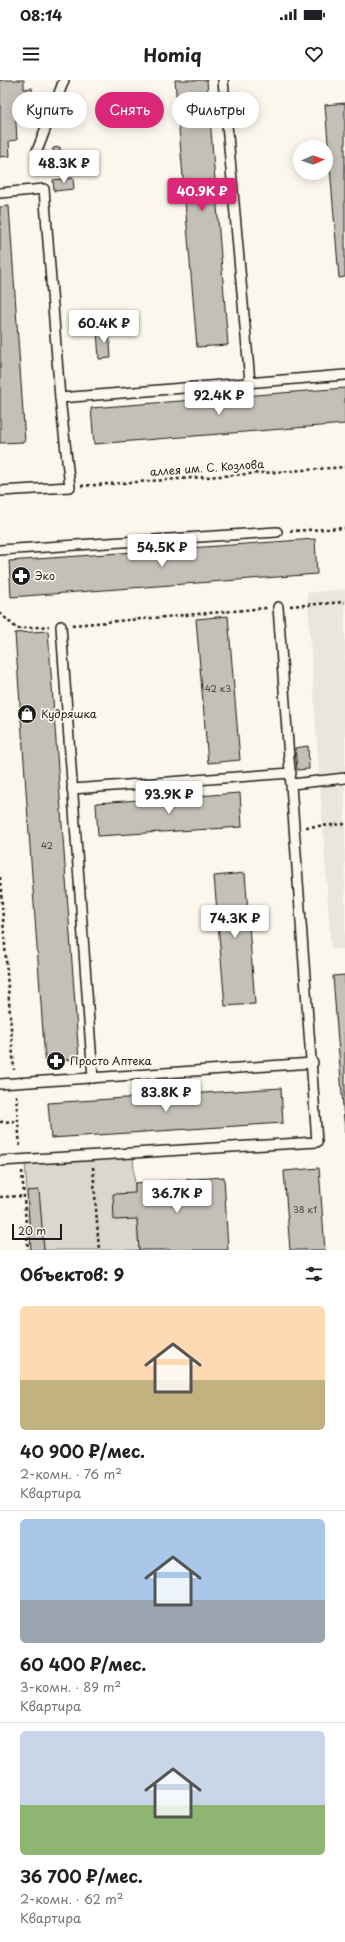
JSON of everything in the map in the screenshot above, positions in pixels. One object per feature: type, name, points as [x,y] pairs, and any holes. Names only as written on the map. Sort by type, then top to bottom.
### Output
[{"type":"lane","points":[[37,151],[64,80]]},
{"type":"lane","points":[[223,80],[250,382]]},
{"type":"lane","points":[[0,193],[44,189],[60,398],[70,487],[0,491]]},
{"type":"lane","points":[[60,398],[345,375]]},
{"type":"lane","points":[[0,550],[277,532]]},
{"type":"lane","points":[[0,1161],[317,1142],[313,1063],[278,606]]},
{"type":"lane","points":[[61,626],[93,1078]]},
{"type":"lane","points":[[72,789],[291,773]]},
{"type":"lane","points":[[292,784],[345,778]]},
{"type":"lane","points":[[0,1084],[313,1063]]},
{"type":"path","name":"аллея им. С. Козлова","points":[[70,487],[345,467]]},
{"type":"path","points":[[277,532],[345,528]]},
{"type":"path","points":[[0,613],[17,628],[61,626],[278,606],[345,602]]},
{"type":"path","points":[[295,827],[345,824]]},
{"type":"path","points":[[0,877],[28,1250]]},
{"type":"path","points":[[0,1122],[18,1121]]},
{"type":"path","points":[[92,1156],[99,1250]]},
{"type":"path","points":[[0,1197],[24,1196]]},
{"type":"shaded area","points":[[345,589],[345,949],[331,949],[307,593]]},
{"type":"shaded area","points":[[133,1156],[139,1250],[31,1250],[25,1162]]},
{"type":"building","points":[[0,80],[24,80],[24,89],[32,88],[32,92],[12,92],[12,128],[16,128],[17,140],[9,141],[10,156],[0,157]]},
{"type":"building","points":[[175,80],[207,80],[208,92],[176,92]]},
{"type":"building","points":[[345,103],[345,277],[339,278],[331,180],[333,180],[333,140],[328,140],[325,105]]},
{"type":"building","points":[[179,128],[211,128],[228,345],[197,347]]},
{"type":"building","points":[[60,147],[62,171],[54,172],[53,148]]},
{"type":"building","points":[[73,178],[74,189],[54,191],[53,180]]},
{"type":"building","points":[[9,206],[25,442],[0,443],[0,207]]},
{"type":"building","points":[[109,330],[111,358],[99,359],[97,331]]},
{"type":"building","points":[[345,388],[345,424],[94,444],[91,408]]},
{"type":"building","points":[[315,539],[317,574],[11,597],[9,561]]},
{"type":"building","points":[[228,616],[240,760],[208,763],[196,619]]},
{"type":"building","points":[[48,631],[79,1059],[45,1061],[15,633]]},
{"type":"building","points":[[308,746],[309,769],[297,770],[295,748]]},
{"type":"building","points":[[240,793],[242,827],[98,836],[96,803]]},
{"type":"building","points":[[245,873],[255,1004],[225,1006],[214,876]]},
{"type":"building","points":[[345,975],[345,1133],[333,976]]},
{"type":"building","points":[[281,1088],[283,1123],[51,1138],[48,1103]]},
{"type":"building","points":[[319,1168],[325,1250],[290,1250],[284,1171]]},
{"type":"building","points":[[224,1177],[228,1250],[139,1250],[137,1219],[114,1220],[113,1194],[135,1193],[135,1183]]},
{"type":"building","points":[[39,1190],[44,1250],[31,1250],[27,1191]]},
{"type":"place","name":"Эко","points":[[21,576]]},
{"type":"place","name":"Кудряшка","points":[[27,714]]},
{"type":"place","name":"Просто Аптека","points":[[56,1061]]}]
